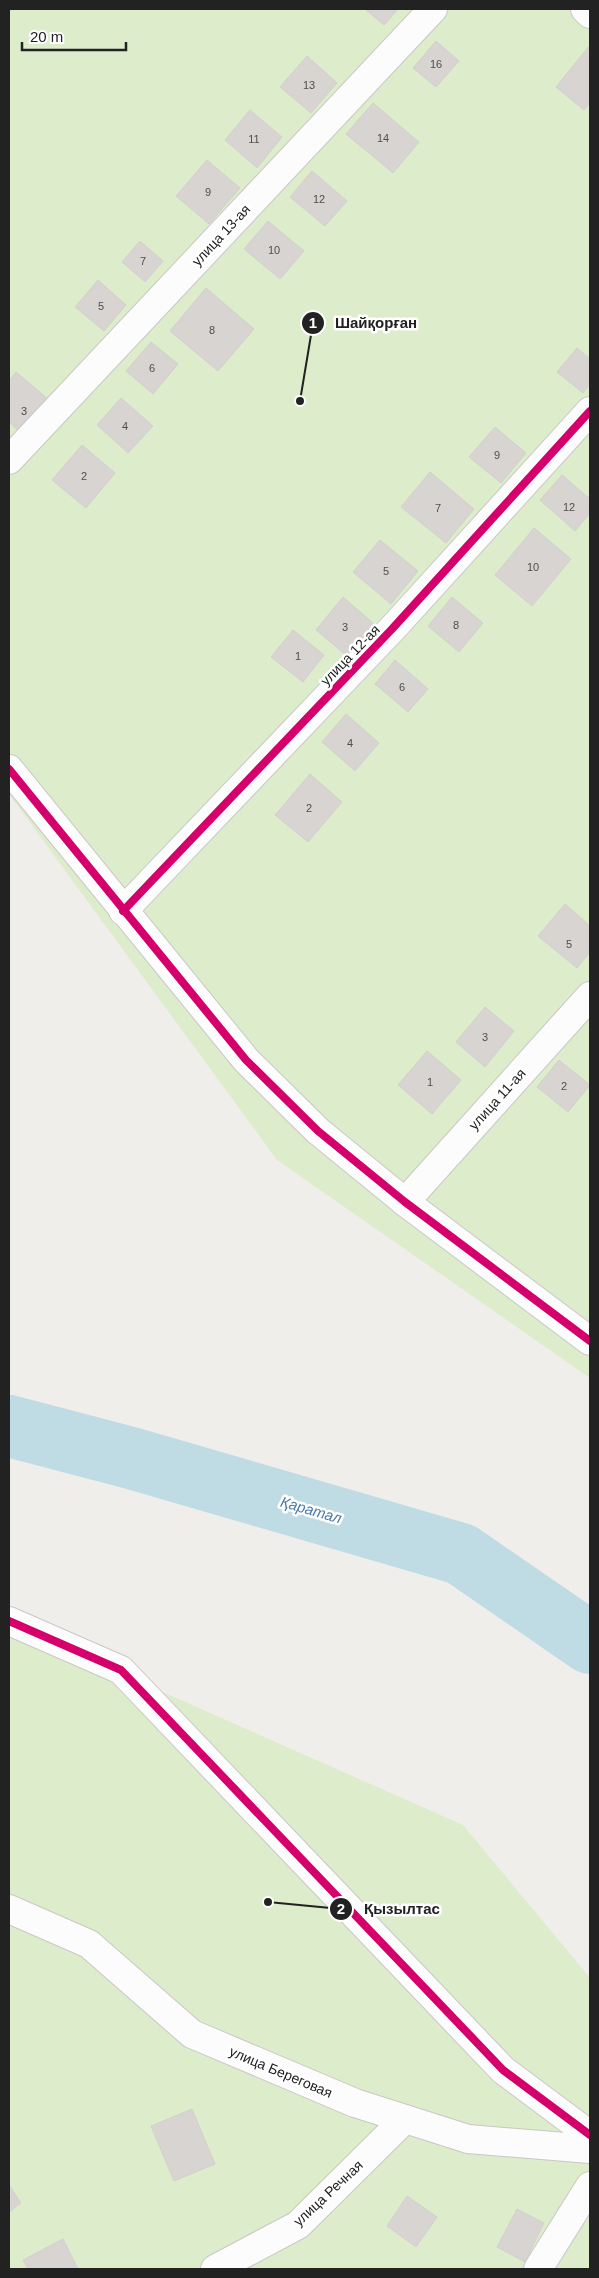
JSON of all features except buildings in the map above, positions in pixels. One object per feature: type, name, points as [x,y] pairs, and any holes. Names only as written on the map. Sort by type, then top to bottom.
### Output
[{"type":"street","name":"улица 13-ая","points":[[9,460],[433,9]]},
{"type":"street","points":[[585,9],[590,14]]},
{"type":"street","name":"улица 12-ая","points":[[123,911],[392,630],[590,411]]},
{"type":"street","points":[[9,768],[123,911],[246,1060],[318,1131],[405,1202],[590,1341]]},
{"type":"street","name":"улица 11-ая","points":[[405,1202],[590,996]]},
{"type":"street","points":[[9,1621],[120,1670],[503,2070],[590,2135]]},
{"type":"street","name":"улица Береговая","points":[[9,1909],[89,1944],[192,2034],[355,2102],[468,2139],[590,2149]]},
{"type":"street","name":"улица Речная","points":[[215,2269],[298,2225],[405,2119]]},
{"type":"street","points":[[538,2269],[590,2186]]},
{"type":"green space","points":[[9,9],[590,9],[590,1378],[277,1160],[9,794]]},
{"type":"green space","points":[[9,1624],[463,1825],[590,1978],[590,2269],[9,2269]]},
{"type":"waterway","name":"Қаратал","points":[[9,1426],[131,1458],[461,1554],[590,1643]]},
{"type":"cycle path","points":[[123,911],[392,629],[590,411]]},
{"type":"cycle path","points":[[9,769],[246,1060],[318,1131],[405,1202],[590,1341]]},
{"type":"cycle path","points":[[9,1621],[121,1670],[503,2070],[590,2135]]},
{"type":"place","name":"Шайқорған","points":[[300,401]]},
{"type":"place","name":"Қызылтас","points":[[268,1902]]}]
